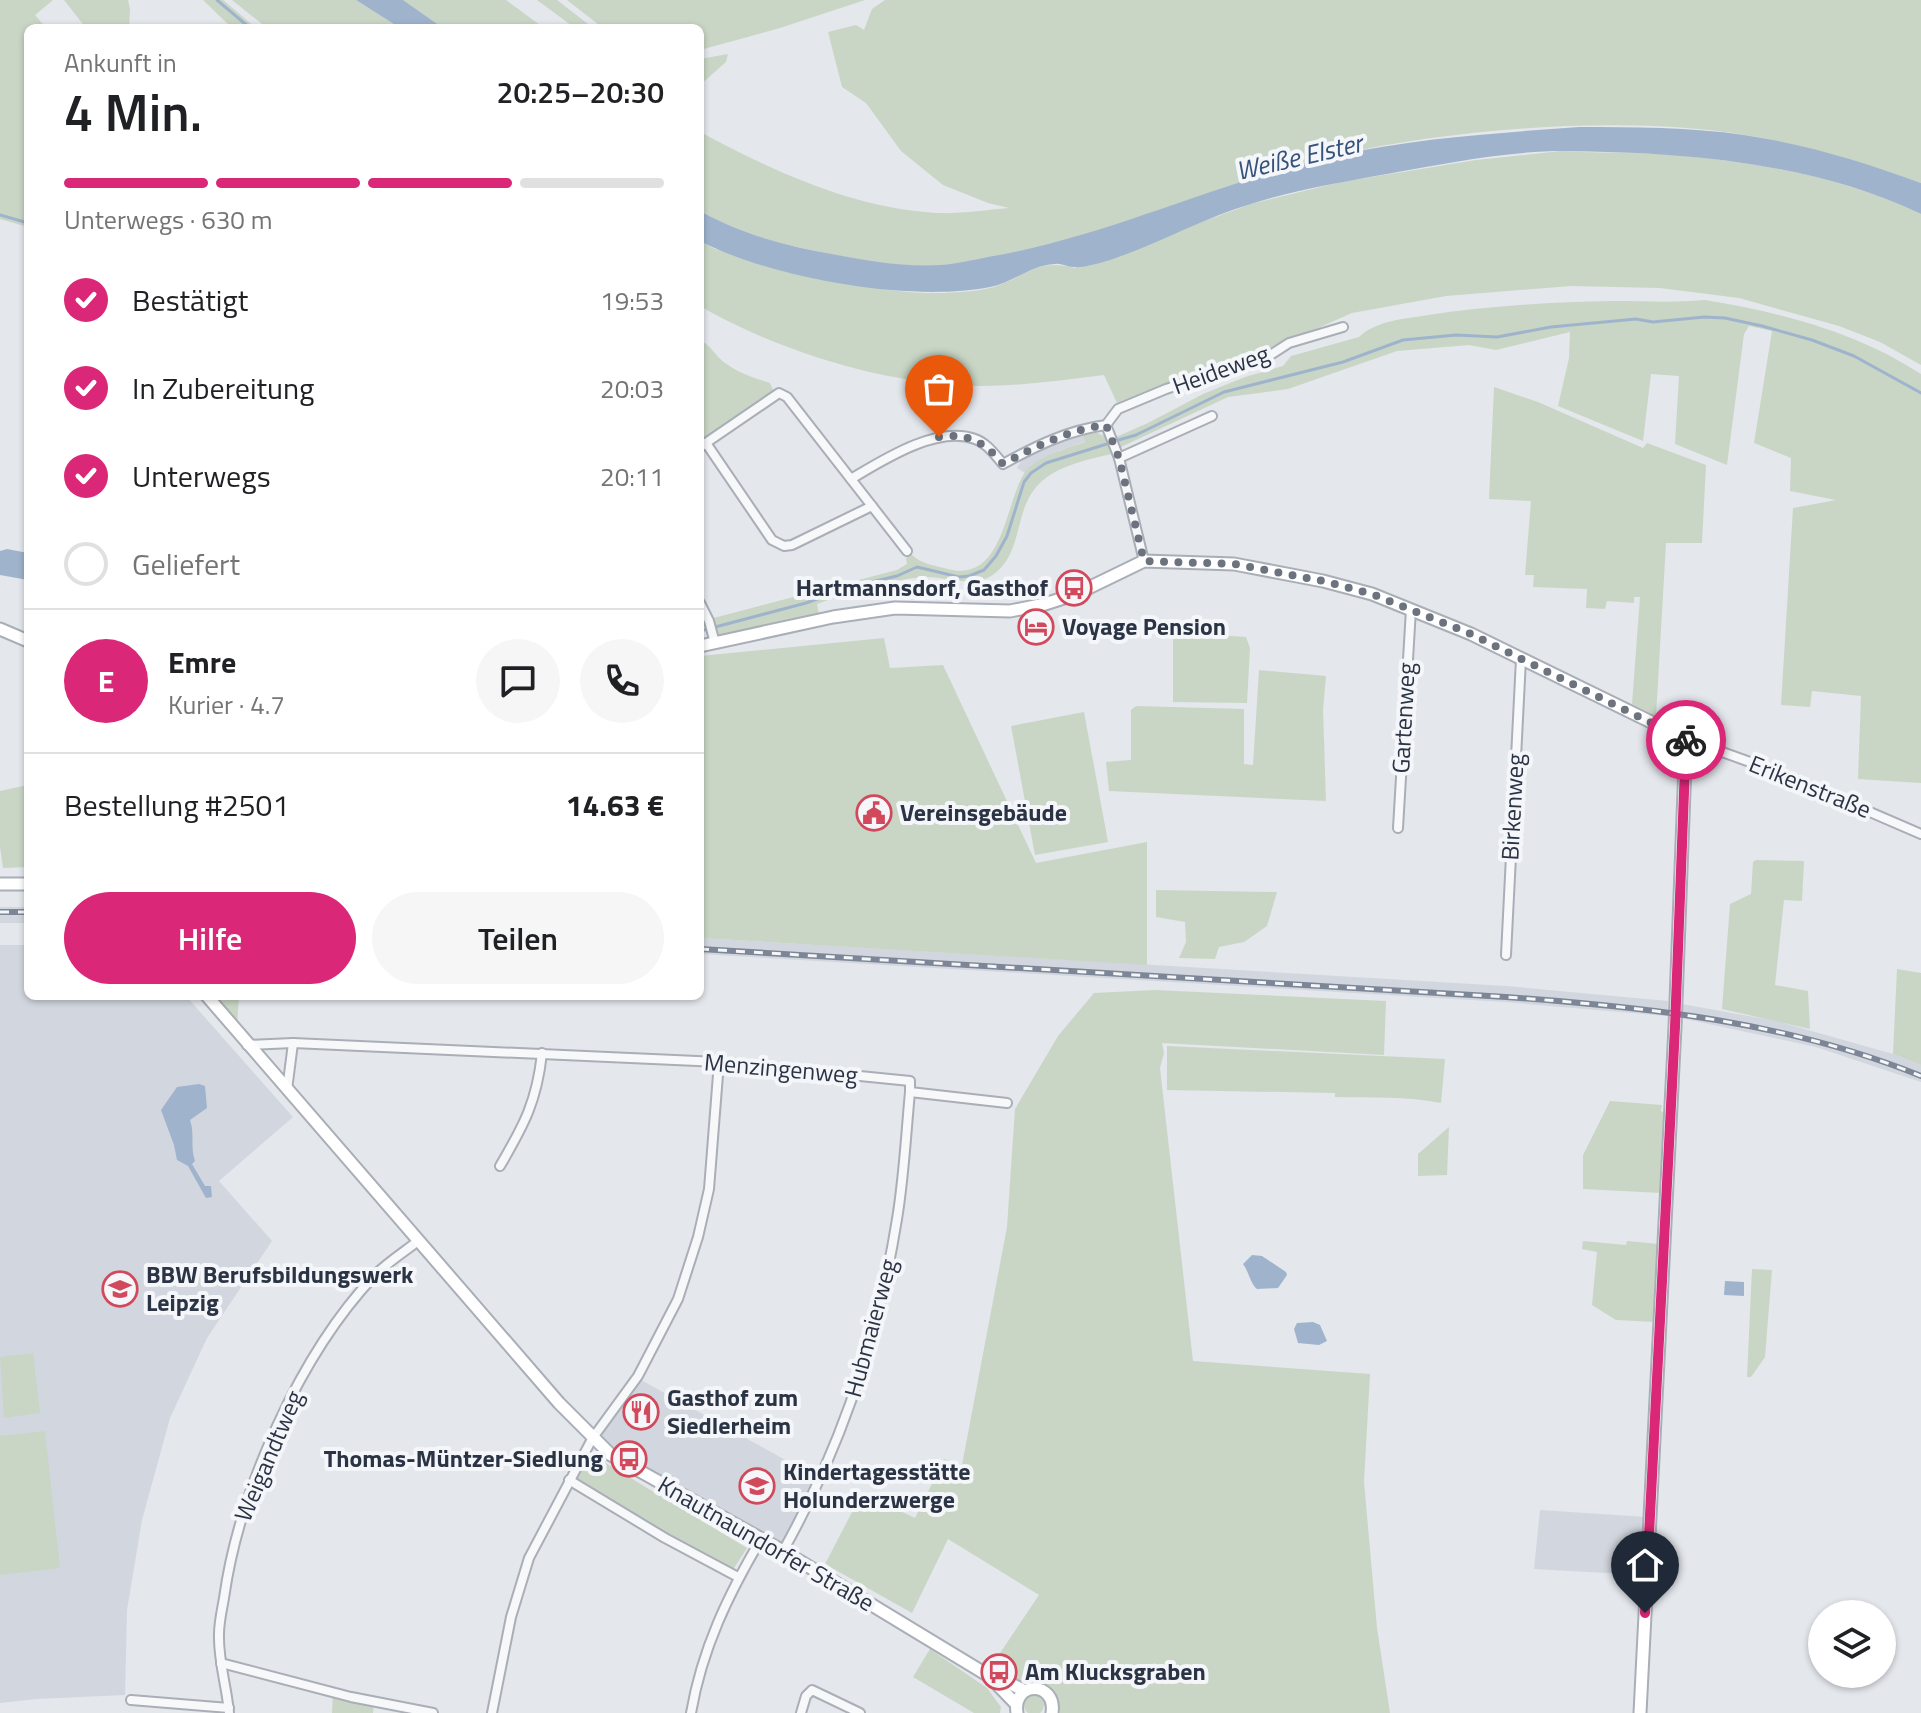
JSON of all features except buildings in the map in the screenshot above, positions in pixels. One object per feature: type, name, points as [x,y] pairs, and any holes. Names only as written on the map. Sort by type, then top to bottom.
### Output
[{"type":"street","name":"Heideweg","points":[[851,479],[888,456],[952,435],[983,443],[1003,464],[1051,439],[1081,428],[1106,425],[1118,409],[1166,389],[1272,354],[1289,343],[1343,327]]},
{"type":"street","points":[[704,444],[779,393],[787,397],[907,551]]},
{"type":"street","name":"Heideweg","points":[[1119,458],[1212,416]]},
{"type":"street","points":[[1106,425],[1119,458],[1144,561]]},
{"type":"street","points":[[704,446],[772,540],[784,546],[792,545],[872,506]]},
{"type":"street","name":"Erikenstraße","points":[[704,644],[713,638],[895,608],[1010,611],[1076,594],[1144,561],[1254,567],[1372,594],[1411,609],[1471,634],[1686,739],[1775,771],[1921,834]]},
{"type":"street","name":"Gartenweg","points":[[1398,828],[1411,609]]},
{"type":"street","points":[[704,611],[713,638]]},
{"type":"street","points":[[0,629],[24,639]]},
{"type":"street","name":"Birkenweg","points":[[1506,955],[1521,659]]},
{"type":"street","points":[[1640,1713],[1675,1027],[1686,739]]},
{"type":"street","points":[[0,884],[24,884]]},
{"type":"street","name":"Knautnaundorfer Straße","points":[[210,1000],[592,1439],[611,1455],[783,1551],[992,1678],[1017,1709]]},
{"type":"street","points":[[287,1090],[293,1043]]},
{"type":"street","name":"Menzingenweg","points":[[247,1045],[293,1043],[719,1062],[910,1081],[910,1092],[1007,1103]]},
{"type":"street","points":[[500,1166],[530,1113],[538,1086],[542,1053]]},
{"type":"street","points":[[492,1713],[511,1617],[529,1558],[592,1439],[638,1376],[678,1299],[698,1237],[709,1189],[719,1062]]},
{"type":"street","name":"Hubmaierweg","points":[[783,1551],[825,1468],[855,1398],[875,1325],[898,1216],[910,1092]]},
{"type":"street","name":"Weigandtweg","points":[[229,1711],[219,1633],[235,1538],[273,1435],[309,1364],[345,1312],[377,1274],[418,1241]]},
{"type":"street","points":[[569,1480],[665,1538],[738,1577]]},
{"type":"street","points":[[691,1713],[708,1642],[738,1577],[761,1539]]},
{"type":"street","points":[[221,1663],[351,1697],[433,1713]]},
{"type":"street","name":"Knautnaundorfer Straße","points":[[992,1678],[997,1677],[1025,1691],[1036,1688],[1045,1691],[1051,1699],[1052,1713]]},
{"type":"street","points":[[801,1713],[806,1696],[812,1690],[860,1713]]},
{"type":"street","points":[[1017,1709],[1025,1691]]},
{"type":"street","points":[[131,1700],[229,1711]]},
{"type":"shaded area","points":[[1083,433],[1086,441],[1058,451],[1025,473],[1017,468],[1022,460],[1053,443]]},
{"type":"shaded area","points":[[0,907],[24,907],[24,923],[0,923]]},
{"type":"shaded area","points":[[704,938],[1506,986],[1668,1001],[1667,1016],[1505,1002],[704,954]]},
{"type":"shaded area","name":"BBW Berufsbildungswerk Leipzig","points":[[0,945],[24,945],[24,1000],[190,1000],[293,1117],[219,1181],[272,1241],[207,1338],[170,1418],[142,1520],[127,1610],[125,1695],[0,1703]]},
{"type":"shaded area","points":[[1682,1004],[1776,1021],[1893,1054],[1921,1065],[1921,1082],[1816,1047],[1681,1018]]},
{"type":"shaded area","points":[[641,1380],[816,1477],[781,1544],[615,1449],[600,1437]]},
{"type":"shaded area","points":[[1540,1510],[1646,1517],[1642,1575],[1534,1569]]},
{"type":"green space","points":[[0,0],[53,0],[35,15],[43,24],[24,24],[24,226],[0,219]]},
{"type":"green space","points":[[64,0],[128,0],[129,24],[83,24]]},
{"type":"green space","points":[[203,0],[223,0],[251,24],[228,24]]},
{"type":"green space","points":[[232,0],[356,0],[394,24],[262,24]]},
{"type":"green space","points":[[403,0],[506,0],[539,24],[437,24]]},
{"type":"green space","points":[[537,0],[557,0],[588,24],[570,24]]},
{"type":"green space","points":[[567,0],[865,0],[704,49],[704,24],[598,24]]},
{"type":"green space","points":[[885,0],[1921,0],[1921,183],[1834,155],[1745,135],[1698,129],[1594,125],[1434,138],[1337,155],[1239,183],[1044,247],[943,265],[887,264],[797,247],[747,233],[704,213],[704,134],[814,185],[874,204],[936,213],[1009,208],[943,185],[901,151],[866,103],[842,87],[828,32],[856,25],[864,30],[872,9]]},
{"type":"green space","points":[[728,54],[726,62],[704,81],[704,58]]},
{"type":"green space","points":[[1561,151],[1712,159],[1819,178],[1921,214],[1921,365],[1880,342],[1839,326],[1739,298],[1660,288],[1571,286],[1446,296],[1352,313],[1259,354],[1163,384],[1117,403],[1104,375],[981,386],[910,380],[873,373],[800,352],[704,308],[704,243],[715,249],[858,285],[916,292],[970,291],[994,287],[1041,267],[1062,265],[1075,268],[1251,204],[1341,182],[1476,160]]},
{"type":"green space","points":[[1705,300],[1789,318],[1844,335],[1921,374],[1921,783],[1858,779],[1861,696],[1812,691],[1810,707],[1781,705],[1793,508],[1836,500],[1790,491],[1791,458],[1754,443],[1772,331],[1749,326],[1744,334],[1727,465],[1675,444],[1679,376],[1651,374],[1643,441],[1558,406],[1569,358],[1570,332],[1496,350],[1469,345],[1397,351],[1288,389],[1228,397],[1121,447],[1116,437],[1203,394],[1283,366],[1291,356],[1359,337],[1374,327],[1392,321],[1520,305]]},
{"type":"green space","points":[[704,342],[730,367],[770,383],[774,392],[704,440]]},
{"type":"green space","points":[[1494,387],[1538,402],[1643,448],[1647,443],[1706,465],[1702,543],[1666,543],[1656,716],[1632,704],[1640,597],[1634,597],[1634,603],[1607,601],[1605,609],[1586,608],[1587,589],[1533,587],[1534,575],[1525,575],[1531,501],[1489,499]]},
{"type":"green space","points":[[1092,431],[1107,437],[1111,454],[1062,468],[1038,485],[1025,507],[1009,557],[991,576],[975,581],[924,577],[897,581],[817,604],[819,614],[723,638],[714,632],[710,619],[897,570],[907,564],[906,558],[911,554],[922,562],[944,568],[964,571],[979,566],[999,539],[1025,472],[1044,458],[1085,442],[1083,433]]},
{"type":"green space","points":[[1173,632],[1246,637],[1250,648],[1247,703],[1173,702]]},
{"type":"green space","points":[[884,638],[890,668],[943,665],[1036,863],[1147,842],[1147,965],[704,938],[704,656]]},
{"type":"green space","points":[[1259,670],[1326,676],[1323,710],[1326,801],[1109,791],[1106,762],[1131,760],[1131,710],[1136,706],[1244,709],[1244,764],[1253,765]]},
{"type":"green space","points":[[1084,712],[1108,842],[1035,855],[1011,726]]},
{"type":"green space","points":[[24,786],[24,867],[3,868],[0,791]]},
{"type":"green space","points":[[1804,861],[1802,901],[1784,900],[1775,985],[1808,991],[1810,1029],[1722,1009],[1730,904],[1751,894],[1753,862]]},
{"type":"green space","points":[[1156,890],[1277,892],[1267,926],[1244,942],[1219,947],[1215,959],[1179,958],[1186,942],[1185,922],[1156,917]]},
{"type":"green space","points":[[1897,969],[1921,973],[1921,1065],[1893,1054]]},
{"type":"green space","points":[[1155,990],[1386,1001],[1384,1055],[1162,1043],[1164,1053],[1160,1068],[1193,1361],[1370,1374],[1364,1482],[1377,1628],[1390,1713],[1060,1713],[1047,1687],[1010,1681],[1011,1677],[992,1665],[1039,1595],[948,1539],[912,1613],[825,1564],[862,1493],[915,1518],[944,1459],[962,1465],[1007,1227],[1015,1109],[1058,1036],[1094,993]]},
{"type":"green space","points":[[215,1000],[239,1000],[237,1027]]},
{"type":"green space","points":[[1167,1046],[1445,1059],[1441,1103],[1402,1098],[1335,1097],[1335,1093],[1167,1090]]},
{"type":"green space","points":[[1610,1101],[1662,1105],[1661,1193],[1583,1189],[1583,1155]]},
{"type":"green space","points":[[1449,1127],[1447,1175],[1418,1176],[1418,1154]]},
{"type":"green space","points":[[1583,1241],[1659,1244],[1655,1322],[1616,1320],[1592,1305],[1597,1252],[1582,1249]]},
{"type":"green space","points":[[1752,1269],[1772,1270],[1765,1357],[1751,1377],[1747,1377]]},
{"type":"green space","points":[[33,1353],[40,1413],[4,1418],[0,1357]]},
{"type":"green space","points":[[45,1431],[60,1568],[0,1575],[0,1436]]},
{"type":"green space","points":[[589,1453],[747,1548],[734,1568],[727,1568],[577,1482],[574,1478]]},
{"type":"green space","points":[[930,1649],[987,1688],[1001,1707],[1000,1713],[974,1713],[913,1677]]},
{"type":"green space","points":[[333,1692],[374,1702],[373,1713],[332,1713]]},
{"type":"green space","points":[[1030,1696],[1038,1696],[1043,1701],[1043,1709],[1038,1714],[1030,1714],[1025,1709],[1025,1701]]},
{"type":"water","points":[[356,0],[403,0],[437,24],[394,24]]},
{"type":"water","points":[[1579,127],[1641,127],[1703,130],[1767,139],[1856,161],[1921,183],[1921,214],[1836,182],[1746,163],[1654,154],[1563,151],[1475,159],[1302,190],[1233,210],[1106,261],[1077,267],[1046,265],[998,285],[957,291],[921,292],[842,284],[764,266],[704,243],[704,213],[748,233],[815,251],[899,264],[952,264],[1077,236],[1250,179],[1338,155],[1488,134]]},
{"type":"water","points":[[0,551],[24,552],[24,579],[0,575]]},
{"type":"water","points":[[205,1086],[207,1108],[190,1120],[195,1161],[192,1164],[205,1186],[211,1186],[212,1197],[206,1198],[188,1166],[177,1160],[161,1110],[177,1087]]},
{"type":"water","points":[[1252,1255],[1262,1256],[1286,1272],[1278,1288],[1255,1287],[1243,1264]]},
{"type":"water","points":[[1725,1281],[1744,1282],[1744,1296],[1724,1295]]},
{"type":"water","points":[[1297,1323],[1320,1325],[1327,1341],[1319,1345],[1298,1343],[1294,1329]]},
{"type":"waterway","points":[[217,0],[245,24]]},
{"type":"waterway","points":[[0,215],[24,222]]},
{"type":"waterway","points":[[1115,441],[1136,435],[1224,392],[1343,362],[1403,340],[1456,335],[1497,337],[1551,327],[1636,319],[1653,322],[1725,318],[1762,326],[1854,356],[1921,393]]},
{"type":"waterway","points":[[704,630],[806,603],[917,567],[959,577],[984,570],[1007,536],[1024,482],[1031,473],[1046,463],[1110,443]]},
{"type":"railway","points":[[0,912],[24,912]]},
{"type":"railway","points":[[704,949],[1612,1006],[1768,1030],[1820,1042],[1921,1076]]},
{"type":"way so far","points":[[939,437],[952,435],[975,439],[1003,464],[1051,439],[1081,428],[1106,425],[1119,458],[1144,561],[1234,564],[1372,594],[1471,634],[1686,740]]},
{"type":"place","name":"Hartmannsdorf, Gasthof","points":[[1074,588]]},
{"type":"place","name":"Voyage Pension","points":[[1036,627]]},
{"type":"place","name":"Vereinsgebäude","points":[[874,813]]},
{"type":"place","name":"BBW Berufsbildungswerk Leipzig","points":[[120,1289]]},
{"type":"place","name":"Gasthof zum Siedlerheim","points":[[641,1412]]},
{"type":"place","name":"Thomas-Müntzer-Siedlung","points":[[629,1459]]},
{"type":"place","name":"Kindertagesstätte Holunderzwerge","points":[[757,1486]]},
{"type":"place","name":"Am Klucksgraben","points":[[999,1672]]},
{"type":"route","points":[[1645,1613],[1675,1027],[1686,740]]},
{"type":"water label","name":"Weiße Elster","points":[[1299,157]]}]
